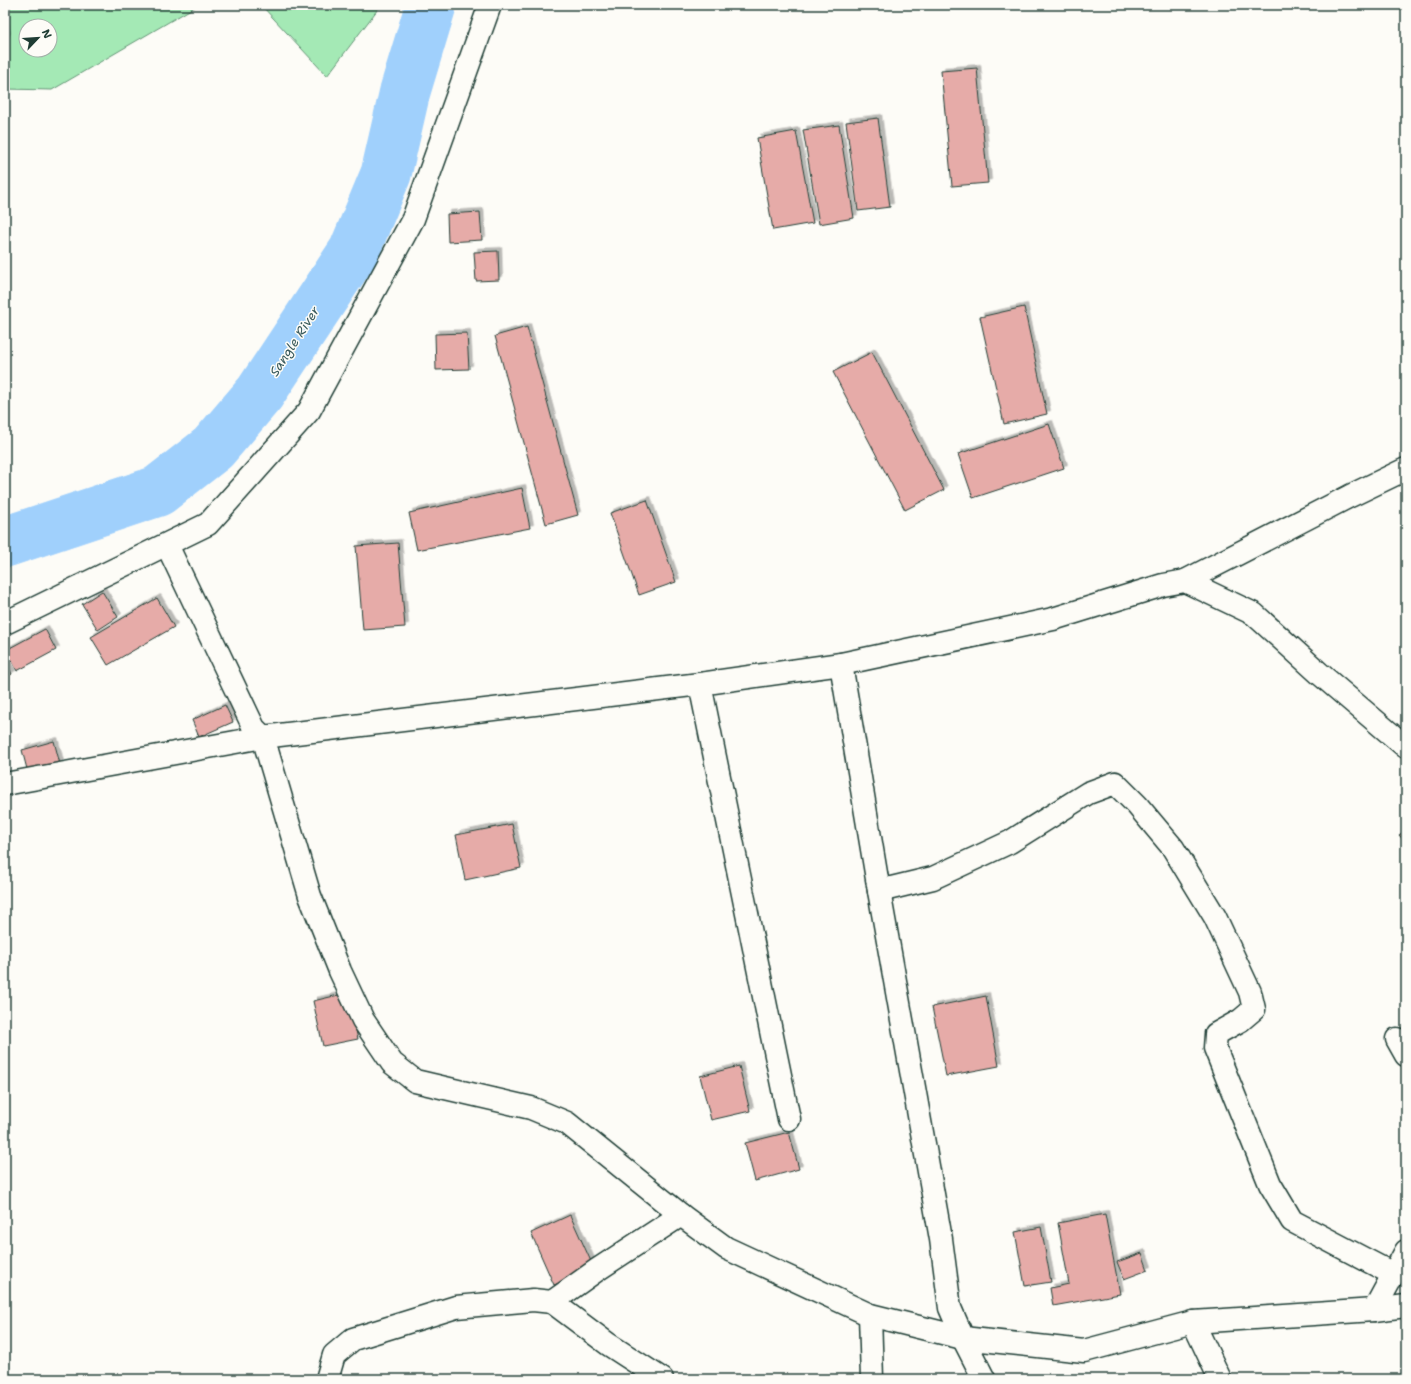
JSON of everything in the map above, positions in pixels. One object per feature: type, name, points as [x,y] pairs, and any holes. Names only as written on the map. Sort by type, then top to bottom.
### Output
[{"type":"street","points":[[5,623],[208,524],[309,411],[413,218],[490,5]]},
{"type":"street","points":[[5,784],[263,737],[700,684],[841,664],[1053,620],[1163,585],[1185,581],[1350,496],[1406,469]]},
{"type":"street","points":[[167,545],[254,728],[263,737],[310,896],[340,971],[363,1020],[392,1063],[415,1081],[531,1108],[567,1123],[681,1215],[726,1248],[870,1316],[963,1338],[1084,1351],[1193,1322],[1374,1310],[1406,1306]]},
{"type":"street","points":[[1185,581],[1254,614],[1319,673],[1406,747]]},
{"type":"street","points":[[841,664],[879,891],[940,1231],[950,1308],[963,1338],[984,1379]]},
{"type":"street","points":[[700,684],[789,1119]]},
{"type":"street","points":[[879,891],[933,878],[1010,842],[1088,793],[1115,783],[1137,805],[1173,848],[1215,917],[1250,992],[1254,1009],[1241,1020],[1216,1034],[1215,1048],[1270,1184],[1292,1221],[1393,1274]]},
{"type":"street","points":[[552,1302],[597,1270],[681,1215]]},
{"type":"street","points":[[1374,1310],[1406,1251]]},
{"type":"street","points":[[326,1379],[334,1355],[353,1339],[456,1307],[533,1300],[552,1302],[608,1344],[662,1379]]},
{"type":"street","points":[[870,1316],[872,1379]]},
{"type":"street","points":[[1193,1322],[1220,1379]]},
{"type":"green space","points":[[6,5],[198,5],[52,90],[5,89],[5,49],[10,33]]},
{"type":"green space","points":[[261,5],[381,5],[327,76]]},
{"type":"building","points":[[977,68],[988,183],[952,186],[941,71]]},
{"type":"building","points":[[878,118],[890,207],[858,211],[846,122]]},
{"type":"building","points":[[839,125],[854,218],[819,224],[803,130]]},
{"type":"building","points":[[796,131],[813,223],[773,230],[757,138]]},
{"type":"building","points":[[480,212],[482,240],[448,242],[447,214]]},
{"type":"building","points":[[498,251],[499,280],[476,281],[474,252]]},
{"type":"building","points":[[1024,307],[1047,414],[1004,424],[980,317]]},
{"type":"building","points":[[527,327],[578,515],[546,524],[495,336]]},
{"type":"building","points":[[467,333],[469,369],[436,370],[435,334]]},
{"type":"building","points":[[872,352],[944,490],[905,510],[833,372]]},
{"type":"building","points":[[1049,424],[1064,468],[973,498],[958,454]]},
{"type":"building","points":[[522,488],[530,528],[417,550],[409,513]]},
{"type":"building","points":[[647,500],[676,582],[639,595],[610,513]]},
{"type":"building","points":[[398,543],[405,627],[363,630],[356,546]]},
{"type":"building","points":[[102,591],[118,617],[98,630],[82,604]]},
{"type":"building","points":[[157,598],[174,627],[108,665],[91,637]]},
{"type":"building","points":[[45,629],[56,650],[17,671],[6,650]]},
{"type":"building","points":[[5,661],[12,674],[5,678]]},
{"type":"building","points":[[225,705],[233,722],[199,737],[192,720]]},
{"type":"building","points":[[54,741],[60,764],[28,773],[22,750]]},
{"type":"building","points":[[512,824],[521,868],[465,880],[456,835]]},
{"type":"building","points":[[1406,830],[1406,843],[1399,835]]},
{"type":"building","points":[[347,993],[358,1039],[323,1046],[313,1001]]},
{"type":"building","points":[[986,996],[999,1066],[946,1076],[932,1007]]},
{"type":"building","points":[[739,1066],[750,1111],[711,1120],[700,1076]]},
{"type":"building","points":[[789,1132],[799,1169],[755,1181],[745,1143]]},
{"type":"building","points":[[1105,1214],[1120,1294],[1053,1306],[1050,1288],[1069,1284],[1058,1223]]},
{"type":"building","points":[[570,1215],[594,1268],[554,1285],[531,1233]]},
{"type":"building","points":[[1041,1227],[1051,1282],[1025,1286],[1015,1232]]},
{"type":"building","points":[[1142,1253],[1148,1270],[1124,1279],[1117,1262]]},
{"type":"waterway","name":"Sangle River","points":[[5,542],[158,491],[213,448],[260,393],[354,251],[386,174],[405,91],[431,5]]}]
